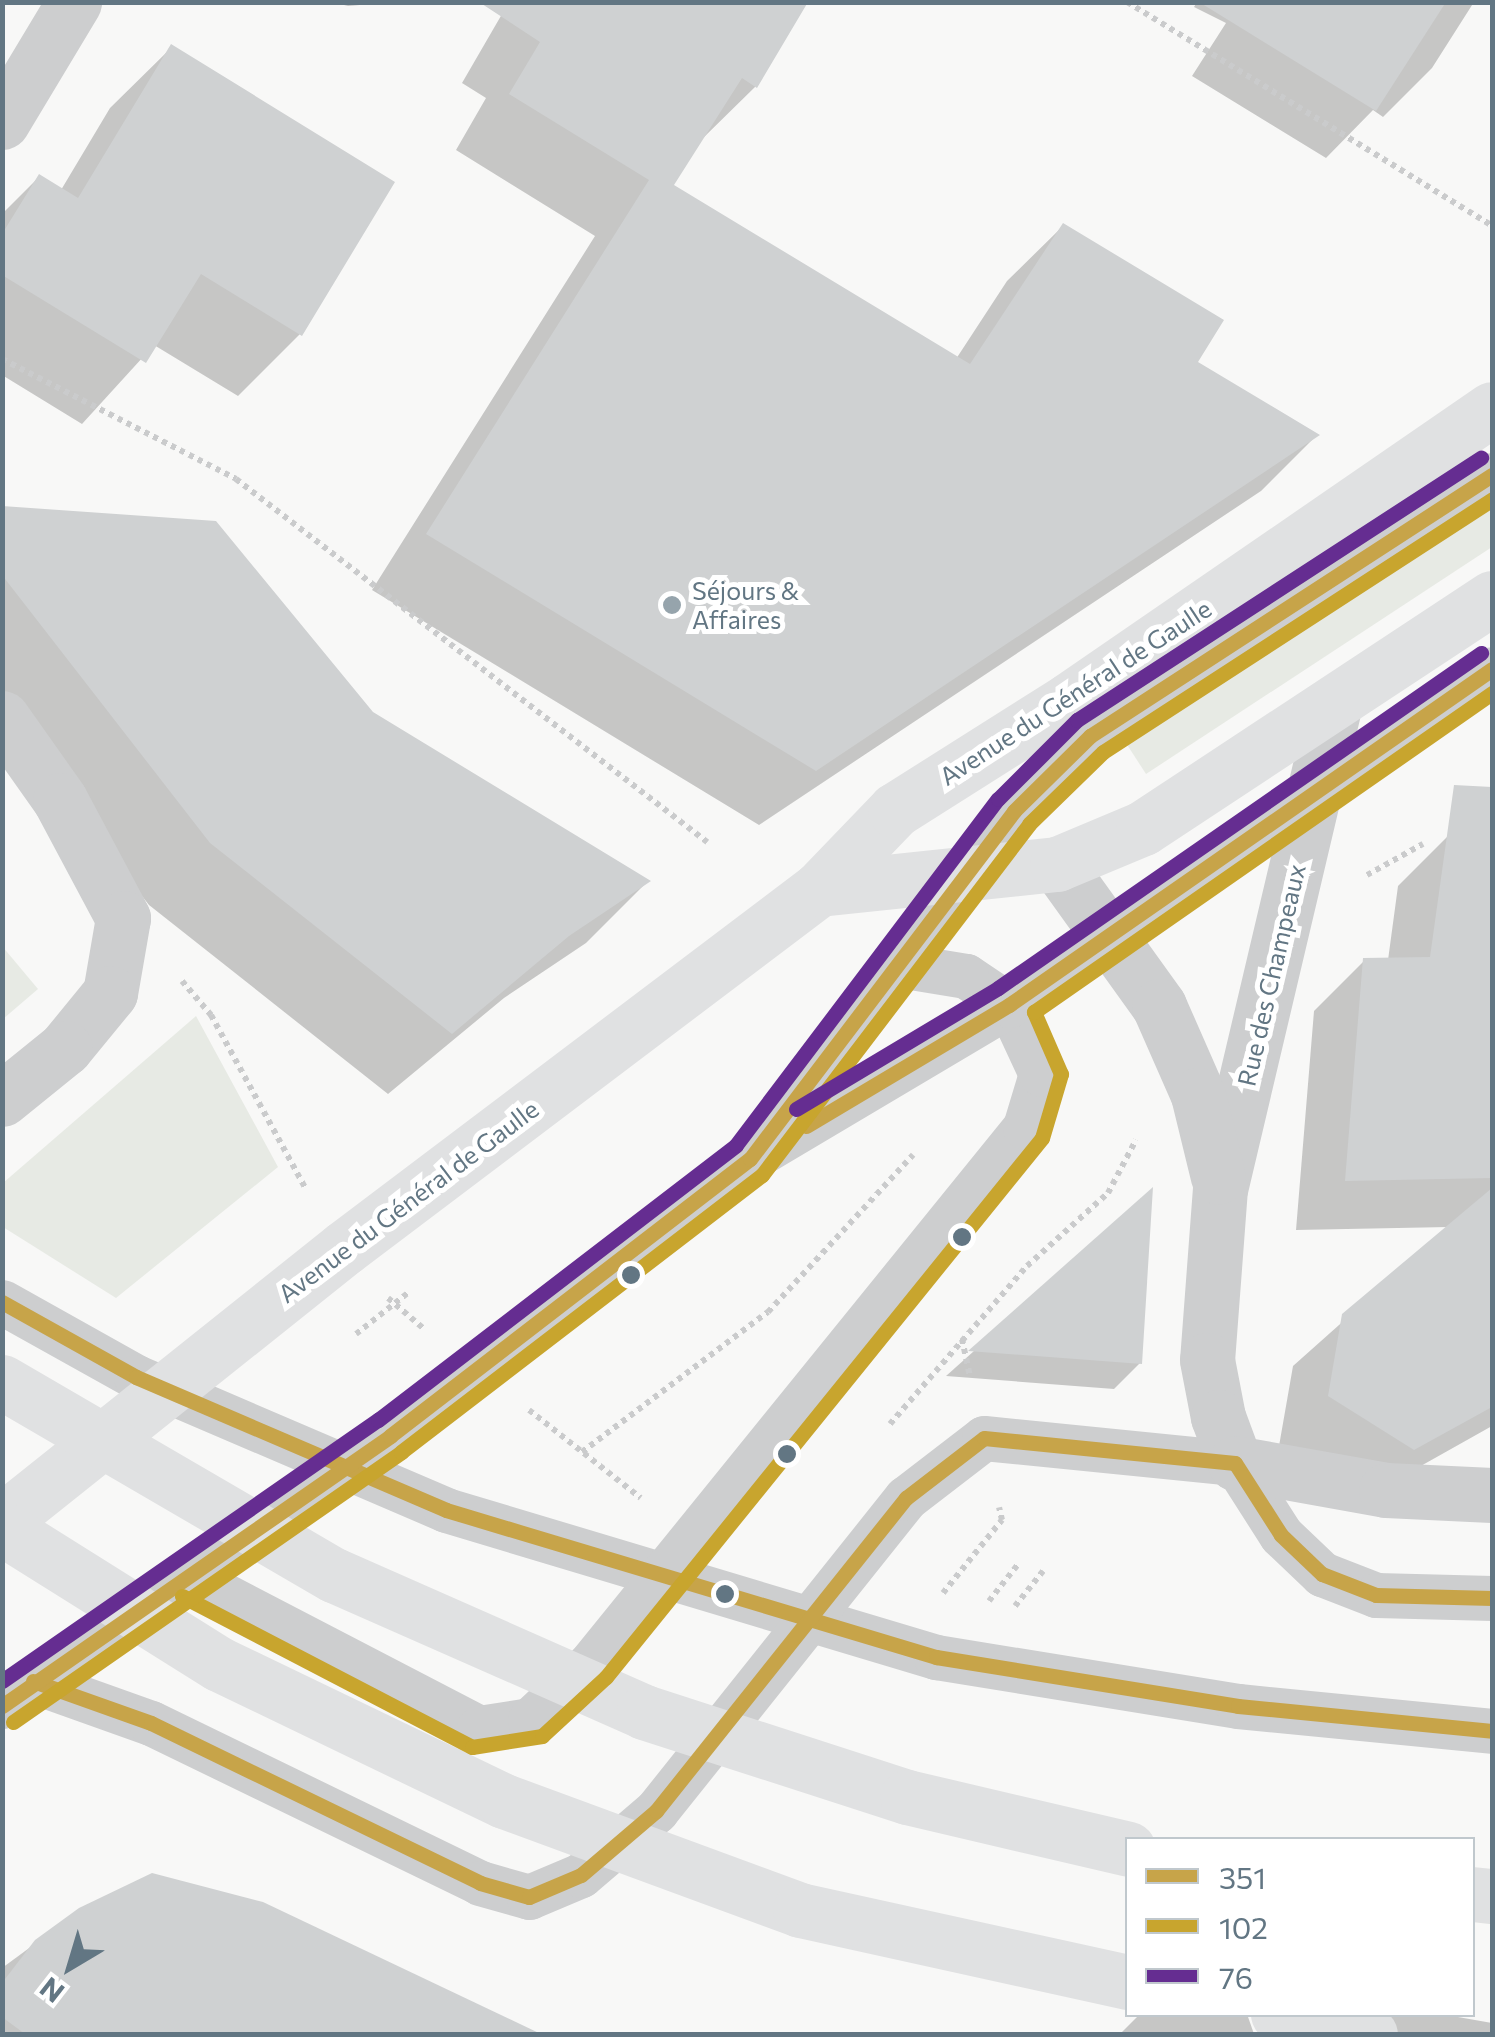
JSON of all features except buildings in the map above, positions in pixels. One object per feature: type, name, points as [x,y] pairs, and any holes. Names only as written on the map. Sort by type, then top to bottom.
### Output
[{"type":"main road","name":"Avenue du Général de Gaulle","points":[[2,1524],[344,1248],[819,889],[895,810],[1069,700],[1492,409]]},
{"type":"main road","points":[[819,889],[1058,864],[1143,828],[1492,598]]},
{"type":"main road","points":[[2,1382],[334,1575],[644,1712],[908,1798],[1125,1848]]},
{"type":"main road","points":[[2,1524],[219,1664],[504,1801],[800,1910],[1125,1981]]},
{"type":"main road","points":[[1292,2017],[1370,2034]]},
{"type":"street","points":[[2,122],[74,2]]},
{"type":"street","name":"Rue des Champeaux","points":[[1235,1463],[1208,1360],[1220,1188],[1335,702]]},
{"type":"street","points":[[2,718],[60,800],[124,918],[110,993],[65,1048],[2,1098]]},
{"type":"street","name":"Rue des Champeaux","points":[[1058,864],[1113,935],[1159,1006],[1198,1095],[1220,1188]]},
{"type":"street","points":[[1235,1463],[1386,1490],[1492,1495]]},
{"type":"lane","name":"Avenue du Général de Gaulle","points":[[750,1159],[1014,812],[1090,736],[1492,475]]},
{"type":"lane","name":"Avenue du Général de Gaulle","points":[[18,1694],[191,1578],[390,1436],[750,1159],[1009,1005],[1492,670]]},
{"type":"lane","points":[[191,1578],[479,1728],[530,1720],[590,1664],[1026,1127],[1040,1074],[1009,1005],[966,976],[899,965]]},
{"type":"lane","points":[[2,1302],[136,1377],[446,1510],[917,1652],[1238,1706],[1492,1731]]},
{"type":"lane","points":[[18,1694],[150,1723],[480,1883],[529,1896],[581,1876],[656,1812],[906,1498],[984,1438],[1235,1463],[1281,1535],[1322,1574],[1376,1595],[1492,1598]]},
{"type":"path","points":[[1127,2],[1492,226]]},
{"type":"path","points":[[2,359],[236,479],[707,842]]},
{"type":"path","points":[[1361,878],[1423,844]]},
{"type":"path","points":[[582,1452],[768,1312],[926,1142]]},
{"type":"path","points":[[351,1337],[424,1280]]},
{"type":"shaded area","points":[[1492,491],[1492,547],[1146,774],[1124,740]]},
{"type":"shaded area","points":[[2,946],[38,989],[3,1019],[2,1019]]},
{"type":"shaded area","points":[[196,1016],[278,1167],[116,1298],[3,1227],[3,1183]]},
{"type":"transit line","name":"76","points":[[2,1681],[378,1420],[736,1145],[998,799],[1077,720],[1481,458]]},
{"type":"transit line","name":"351","points":[[2,1706],[390,1436],[750,1159],[1014,811],[1090,736],[1492,475]]},
{"type":"transit line","name":"102","points":[[13,1722],[401,1452],[762,1175],[1029,824],[1103,752],[1492,499]]},
{"type":"transit line","name":"76","points":[[796,1109],[998,988],[1481,653]]},
{"type":"transit line","name":"351","points":[[806,1126],[1009,1005],[1492,669]]},
{"type":"transit line","name":"102","points":[[182,1596],[472,1747],[542,1736],[606,1677],[1042,1138],[1061,1074],[1034,1012],[1492,693]]},
{"type":"transit line","name":"351","points":[[2,1302],[136,1377],[446,1510],[936,1657],[1238,1706],[1492,1731]]},
{"type":"transit line","name":"351","points":[[33,1681],[151,1723],[480,1883],[529,1897],[581,1875],[656,1811],[906,1498],[984,1438],[1235,1463]]},
{"type":"transit line","name":"351","points":[[1235,1463],[1281,1535],[1322,1574],[1376,1595],[1492,1598]]},
{"type":"place","name":"Séjours & Affaires","points":[[672,605]]}]
